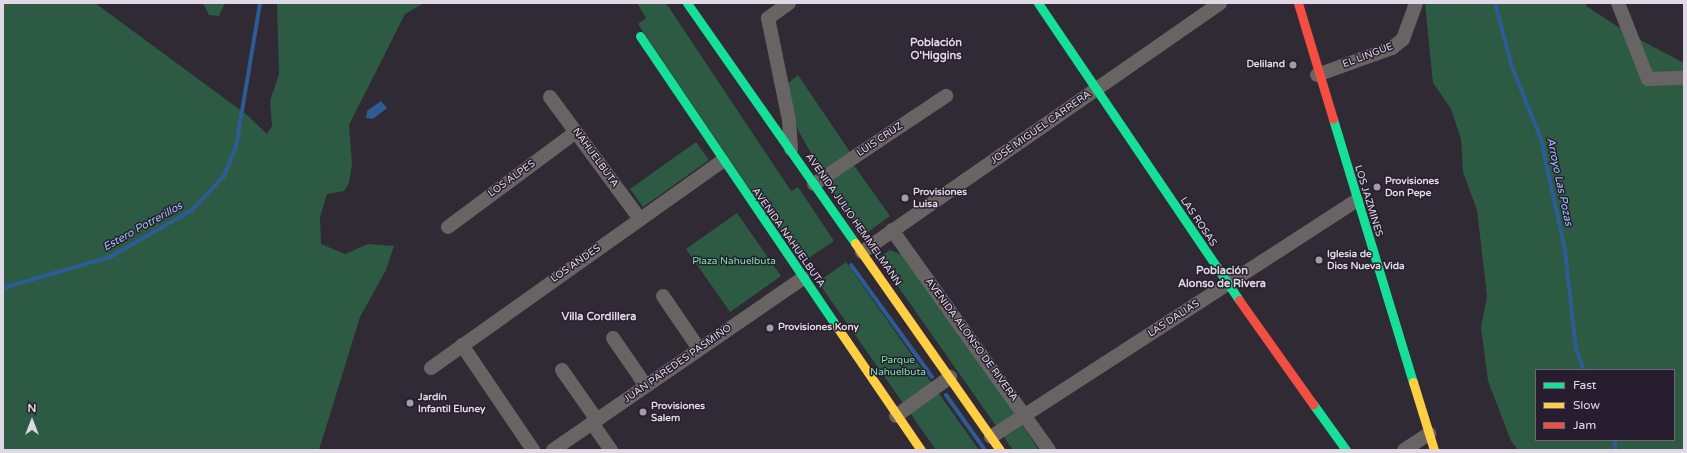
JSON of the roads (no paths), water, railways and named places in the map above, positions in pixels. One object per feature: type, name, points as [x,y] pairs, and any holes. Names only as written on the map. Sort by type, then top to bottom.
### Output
[{"type":"main road","name":"AVENIDA JULIO HEMMELMANN","points":[[687,3],[1000,450]]},
{"type":"main road","name":"LAS ROSAS","points":[[1038,3],[1095,91],[1227,284],[1346,450]]},
{"type":"main road","name":"LOS JAZMINES","points":[[1298,3],[1317,75],[1434,450]]},
{"type":"main road","name":"AVENIDA NAHUELBUTA","points":[[640,36],[722,161],[896,416],[921,450]]},
{"type":"street","points":[[789,3],[768,18],[789,120],[791,152]]},
{"type":"street","name":"JOSÉ MIGUEL CARRERA","points":[[862,252],[1220,3]]},
{"type":"street","points":[[1404,3],[1407,27]]},
{"type":"street","name":"EL LINGUE","points":[[1317,75],[1392,48],[1403,39],[1416,3]]},
{"type":"street","points":[[1618,3],[1648,79],[1684,78]]},
{"type":"street","name":"LUIS CRUZ","points":[[814,184],[946,96]]},
{"type":"street","name":"NAHUELBUTA","points":[[550,97],[640,219]]},
{"type":"street","name":"LOS ALPES","points":[[448,226],[576,132]]},
{"type":"street","name":"LOS ANDES","points":[[431,368],[722,161]]},
{"type":"street","name":"LAS DALIAS","points":[[991,436],[1356,200]]},
{"type":"street","name":"AVENIDA ALONSO DE RIVERA","points":[[892,230],[1049,450]]},
{"type":"street","name":"JUAN PAREDES PASMIÑO","points":[[553,450],[803,278]]},
{"type":"street","points":[[663,296],[699,349]]},
{"type":"street","points":[[613,338],[646,386]]},
{"type":"street","points":[[462,345],[533,450]]},
{"type":"street","points":[[562,370],[595,421],[611,450]]},
{"type":"street","points":[[896,416],[950,377]]},
{"type":"street","points":[[1404,450],[1429,434]]},
{"type":"water","points":[[381,101],[387,108],[373,119],[366,118],[367,111]]},
{"type":"waterway","name":"Estero Potrerillos","points":[[3,288],[110,257],[192,210],[224,176],[236,147],[260,3]]},
{"type":"waterway","name":"Arroyo Las Pozas","points":[[1495,3],[1512,67],[1541,139],[1565,250],[1576,349],[1584,369]]},
{"type":"waterway","points":[[851,265],[932,377]]},
{"type":"waterway","points":[[946,395],[985,450]]},
{"type":"waterway","name":"Arroyo Las Pozas","points":[[1614,441],[1616,450]]},
{"type":"place","name":"Deliland","points":[[1293,65]]},
{"type":"place","name":"Provisiones Don Pepe","points":[[1377,187]]},
{"type":"place","name":"Provisiones Luisa","points":[[905,198]]},
{"type":"place","name":"Iglesia de Dios Nueva Vida","points":[[1319,260]]},
{"type":"place","name":"Provisiones Kony","points":[[770,328]]},
{"type":"place","name":"Jardín Infantil Eluney","points":[[410,403]]},
{"type":"place","name":"Provisiones Salem","points":[[643,412]]},
{"type":"district","name":"Población O'Higgins","points":[[936,50]]},
{"type":"district","name":"Población Alonso de Rivera","points":[[1222,278]]},
{"type":"district","name":"Villa Cordillera","points":[[599,317]]},
{"type":"park label","name":"Plaza Nahuelbuta","points":[[734,262]]},
{"type":"park label","name":"Parque Nahuelbuta","points":[[898,366]]}]
